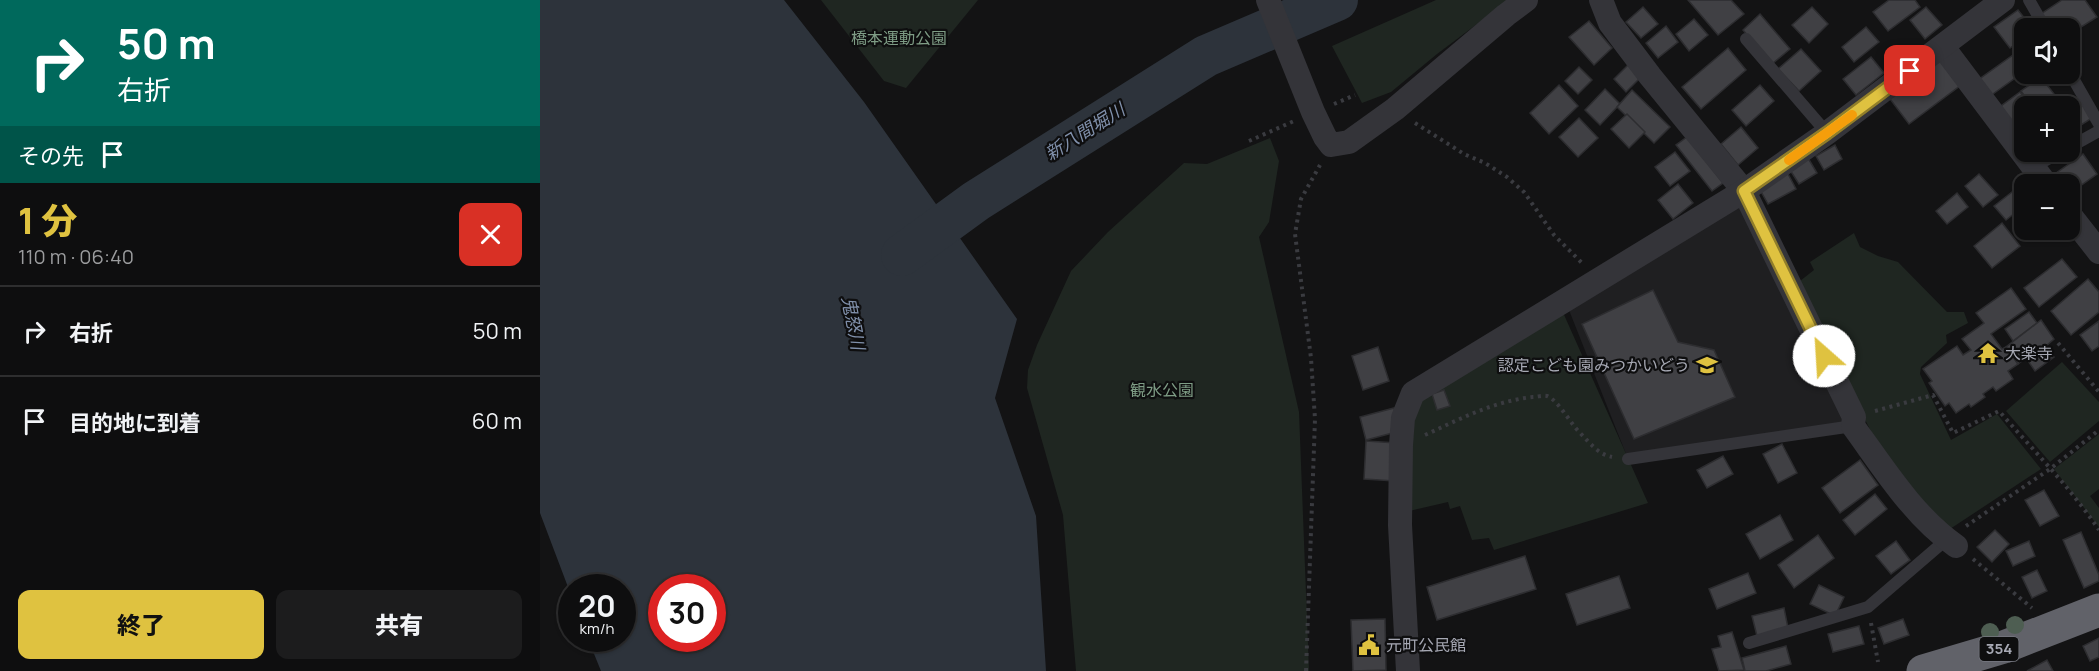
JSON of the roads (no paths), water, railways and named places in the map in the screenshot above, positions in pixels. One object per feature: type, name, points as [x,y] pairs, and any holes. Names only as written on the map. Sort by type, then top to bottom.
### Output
[{"type":"highway","name":"354","points":[[1923,671],[1988,652],[2099,610]]},
{"type":"street","points":[[1268,0],[1313,112],[1331,145],[1349,142],[1395,109],[1526,0]]},
{"type":"street","points":[[1601,0],[1610,23],[1744,191],[1853,421],[1892,480],[1913,505],[1951,542]]},
{"type":"street","points":[[1408,671],[1400,525],[1401,437],[1403,418],[1413,393],[1744,191],[1827,133],[2003,0]]},
{"type":"street","points":[[1943,47],[2038,174]]},
{"type":"street","points":[[2080,228],[2099,252]]},
{"type":"lane","points":[[2029,0],[2039,18]]},
{"type":"lane","points":[[1746,39],[1827,133]]},
{"type":"lane","points":[[2076,84],[2099,124]]},
{"type":"lane","points":[[2080,141],[2099,130]]},
{"type":"lane","points":[[2042,174],[2052,162]]},
{"type":"lane","points":[[1628,459],[1853,421]]},
{"type":"lane","points":[[1749,643],[1868,607],[1951,542]]},
{"type":"water","name":"鬼怒川","points":[[540,0],[784,0],[864,102],[1017,319],[995,398],[1036,516],[1046,671],[601,671],[593,652],[636,652],[636,574],[563,574],[540,513]]},
{"type":"waterway","name":"新八間堀川","points":[[902,255],[976,201],[1206,56],[1337,0]]},
{"type":"place","name":"大楽寺","points":[[1988,353]]},
{"type":"place","name":"認定こども園みつかいどう","points":[[1707,365]]},
{"type":"place","name":"元町公民館","points":[[1369,645]]},
{"type":"park label","name":"橋本運動公園","points":[[899,38]]},
{"type":"park label","name":"観水公園","points":[[1162,390]]}]
